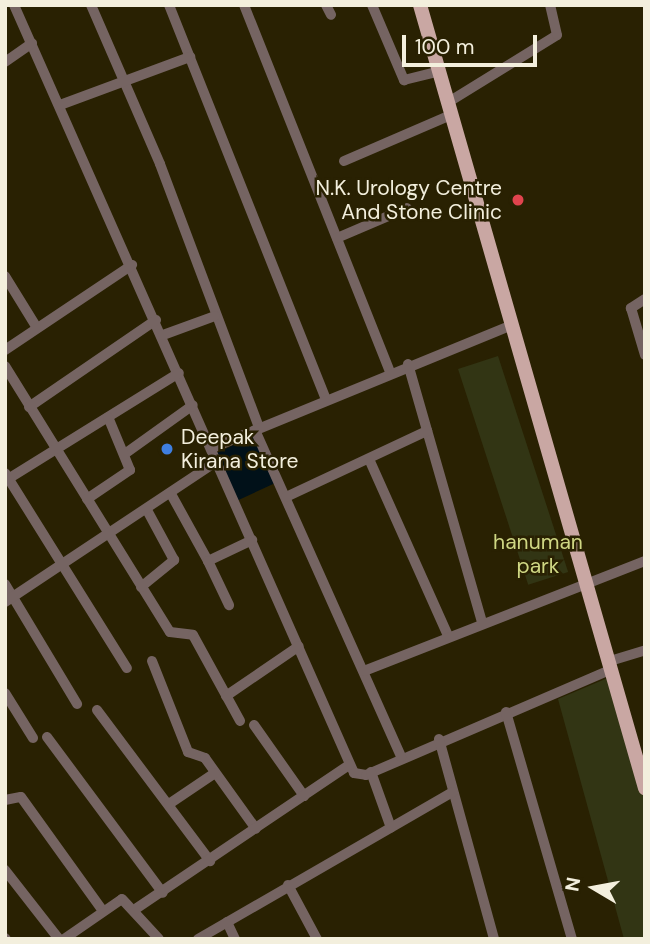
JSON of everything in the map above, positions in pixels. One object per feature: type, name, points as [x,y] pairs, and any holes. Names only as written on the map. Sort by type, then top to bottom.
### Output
[{"type":"main road","points":[[420,5],[645,789]]},
{"type":"street","points":[[15,5],[163,335],[349,765],[357,775],[371,772],[645,650]]},
{"type":"street","points":[[91,5],[122,82],[160,163],[257,429],[401,757]]},
{"type":"street","points":[[169,5],[326,399]]},
{"type":"street","points":[[244,5],[390,372]]},
{"type":"street","points":[[372,5],[404,80],[439,71]]},
{"type":"street","points":[[344,161],[449,109],[557,35],[560,28],[550,5]]},
{"type":"street","points":[[5,62],[32,43]]},
{"type":"street","points":[[60,106],[190,57]]},
{"type":"street","points":[[337,238],[407,208]]},
{"type":"street","points":[[5,350],[132,265]]},
{"type":"street","points":[[5,276],[37,328]]},
{"type":"street","points":[[645,299],[632,305],[641,328],[645,355]]},
{"type":"street","points":[[163,335],[215,316]]},
{"type":"street","points":[[29,407],[156,320]]},
{"type":"street","points":[[212,448],[408,364],[512,325]]},
{"type":"street","points":[[408,364],[482,622]]},
{"type":"street","points":[[5,366],[172,635],[193,635],[240,721]]},
{"type":"street","points":[[127,668],[7,476],[179,373]]},
{"type":"street","points":[[126,453],[193,405]]},
{"type":"street","points":[[87,499],[130,470],[126,453],[108,417]]},
{"type":"street","points":[[286,497],[427,431]]},
{"type":"street","points":[[369,458],[447,636]]},
{"type":"street","points":[[9,599],[147,510],[217,461]]},
{"type":"street","points":[[170,494],[208,561],[229,605]]},
{"type":"street","points":[[141,587],[174,559],[147,510]]},
{"type":"street","points":[[208,561],[252,540]]},
{"type":"street","points":[[364,671],[586,580],[645,561]]},
{"type":"street","points":[[5,584],[9,599],[77,704]]},
{"type":"street","points":[[226,696],[299,646]]},
{"type":"street","points":[[152,660],[188,752],[202,754],[256,829]]},
{"type":"street","points":[[5,693],[33,738]]},
{"type":"street","points":[[97,710],[210,862]]},
{"type":"street","points":[[506,712],[572,939]]},
{"type":"street","points":[[254,725],[304,796]]},
{"type":"street","points":[[47,737],[163,892]]},
{"type":"street","points":[[439,740],[494,939]]},
{"type":"street","points":[[137,908],[210,862],[349,765]]},
{"type":"street","points":[[371,772],[391,828]]},
{"type":"street","points":[[169,804],[215,773]]},
{"type":"street","points":[[198,939],[453,792]]},
{"type":"street","points":[[5,800],[22,797],[103,911]]},
{"type":"street","points":[[5,870],[66,938],[122,899],[137,908],[159,939]]},
{"type":"street","points":[[288,886],[317,939]]},
{"type":"street","points":[[227,922],[235,939]]},
{"type":"green space","name":"hanuman park","points":[[498,356],[568,572],[528,585],[458,369]]},
{"type":"green space","points":[[610,677],[645,802],[645,939],[624,939],[558,699]]},
{"type":"shaded area","points":[[255,435],[277,482],[238,500],[216,453]]},
{"type":"place","name":"N.K. Urology Centre And Stone Clinic","points":[[518,200]]},
{"type":"place","name":"Deepak Kirana Store","points":[[167,449]]}]
